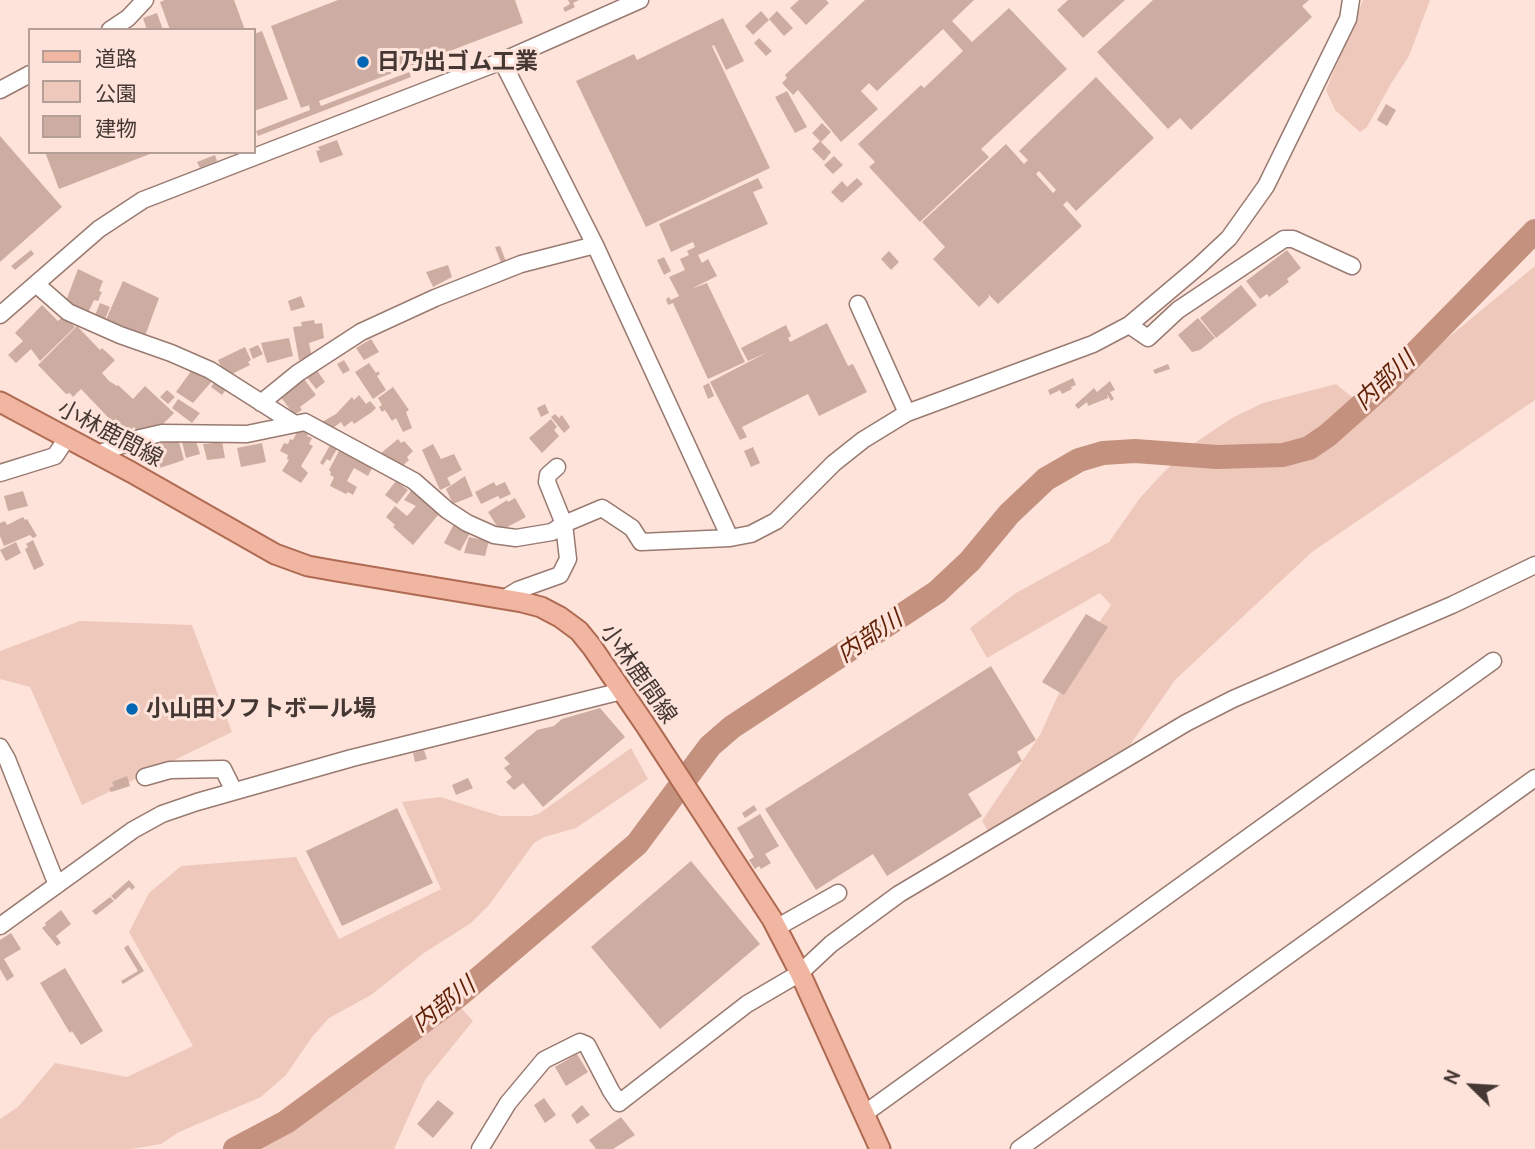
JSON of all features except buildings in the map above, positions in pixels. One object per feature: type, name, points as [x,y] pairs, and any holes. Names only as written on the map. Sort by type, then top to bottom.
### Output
[{"type":"main road","name":"小林鹿間線","points":[[0,402],[275,554],[336,571],[505,598],[541,607],[579,631],[646,726],[776,928],[800,972],[880,1149]]},
{"type":"street","points":[[113,28],[133,14],[145,0]]},
{"type":"street","points":[[0,315],[99,229],[143,200],[502,61],[640,0]]},
{"type":"street","points":[[98,454],[139,438],[162,433],[247,434],[304,422],[414,481],[447,510],[494,535],[516,538],[552,532],[602,508],[632,527],[641,542],[730,538],[751,534],[776,521],[834,463],[863,440],[907,414],[1080,349],[1129,325],[1199,266],[1229,238],[1266,186],[1348,19],[1351,0]]},
{"type":"street","points":[[502,61],[595,246],[730,538]]},
{"type":"street","points":[[0,90],[28,75]]},
{"type":"street","points":[[1129,325],[1148,338],[1178,310],[1284,239],[1293,239],[1352,266]]},
{"type":"street","points":[[261,403],[298,373],[361,332],[435,298],[521,264],[595,246]]},
{"type":"street","points":[[36,284],[68,312],[211,370],[295,424]]},
{"type":"street","points":[[858,304],[907,414]]},
{"type":"street","points":[[0,473],[55,456],[67,438]]},
{"type":"street","points":[[505,598],[518,590],[560,575],[568,559],[564,524],[547,482],[548,475],[557,467]]},
{"type":"street","points":[[480,1149],[508,1103],[544,1060],[580,1042],[587,1045],[619,1102],[747,1003],[800,972],[831,944],[899,894],[1186,723],[1246,693],[1452,606],[1535,565]]},
{"type":"street","points":[[864,1114],[1493,661]]},
{"type":"street","points":[[0,926],[133,830],[162,814],[352,758],[622,691]]},
{"type":"street","points":[[0,747],[57,885]]},
{"type":"street","points":[[145,777],[170,770],[223,769],[234,791]]},
{"type":"street","points":[[1019,1149],[1535,778]]},
{"type":"street","points":[[776,928],[838,893]]},
{"type":"green space","points":[[1363,0],[1430,0],[1409,56],[1367,127],[1360,132],[1335,110],[1326,90]]},
{"type":"green space","points":[[1535,266],[1535,400],[1312,552],[1175,680],[1130,745],[988,831],[982,821],[1040,735],[1074,660],[1111,605],[1100,593],[987,658],[970,628],[1016,593],[1109,542],[1140,498],[1162,474],[1196,442],[1232,418],[1263,403],[1336,384],[1364,407]]},
{"type":"green space","name":"小山田ソフトボール場","points":[[80,621],[192,625],[232,732],[82,805],[30,687],[0,679],[0,651]]},
{"type":"green space","points":[[631,748],[648,779],[576,828],[544,837],[534,843],[489,905],[471,923],[424,953],[371,995],[329,1018],[312,1037],[286,1075],[261,1097],[179,1132],[161,1144],[131,1149],[0,1149],[0,1119],[18,1107],[55,1063],[127,1077],[193,1046],[129,932],[149,893],[181,866],[296,857],[339,939],[441,889],[402,802],[440,797],[500,816],[531,816],[540,813]]},
{"type":"green space","points":[[453,999],[473,1021],[425,1080],[394,1149],[244,1149],[299,1114]]},
{"type":"waterway","name":"内部川","points":[[235,1149],[286,1122],[458,996],[637,844],[710,746],[732,727],[937,592],[970,561],[1009,514],[1046,479],[1079,460],[1103,453],[1135,451],[1217,457],[1283,455],[1309,448],[1328,435],[1383,386],[1535,231]]},
{"type":"place","name":"日乃出ゴム工業","points":[[363,62]]},
{"type":"place","name":"小山田ソフトボール場","points":[[132,709]]}]
